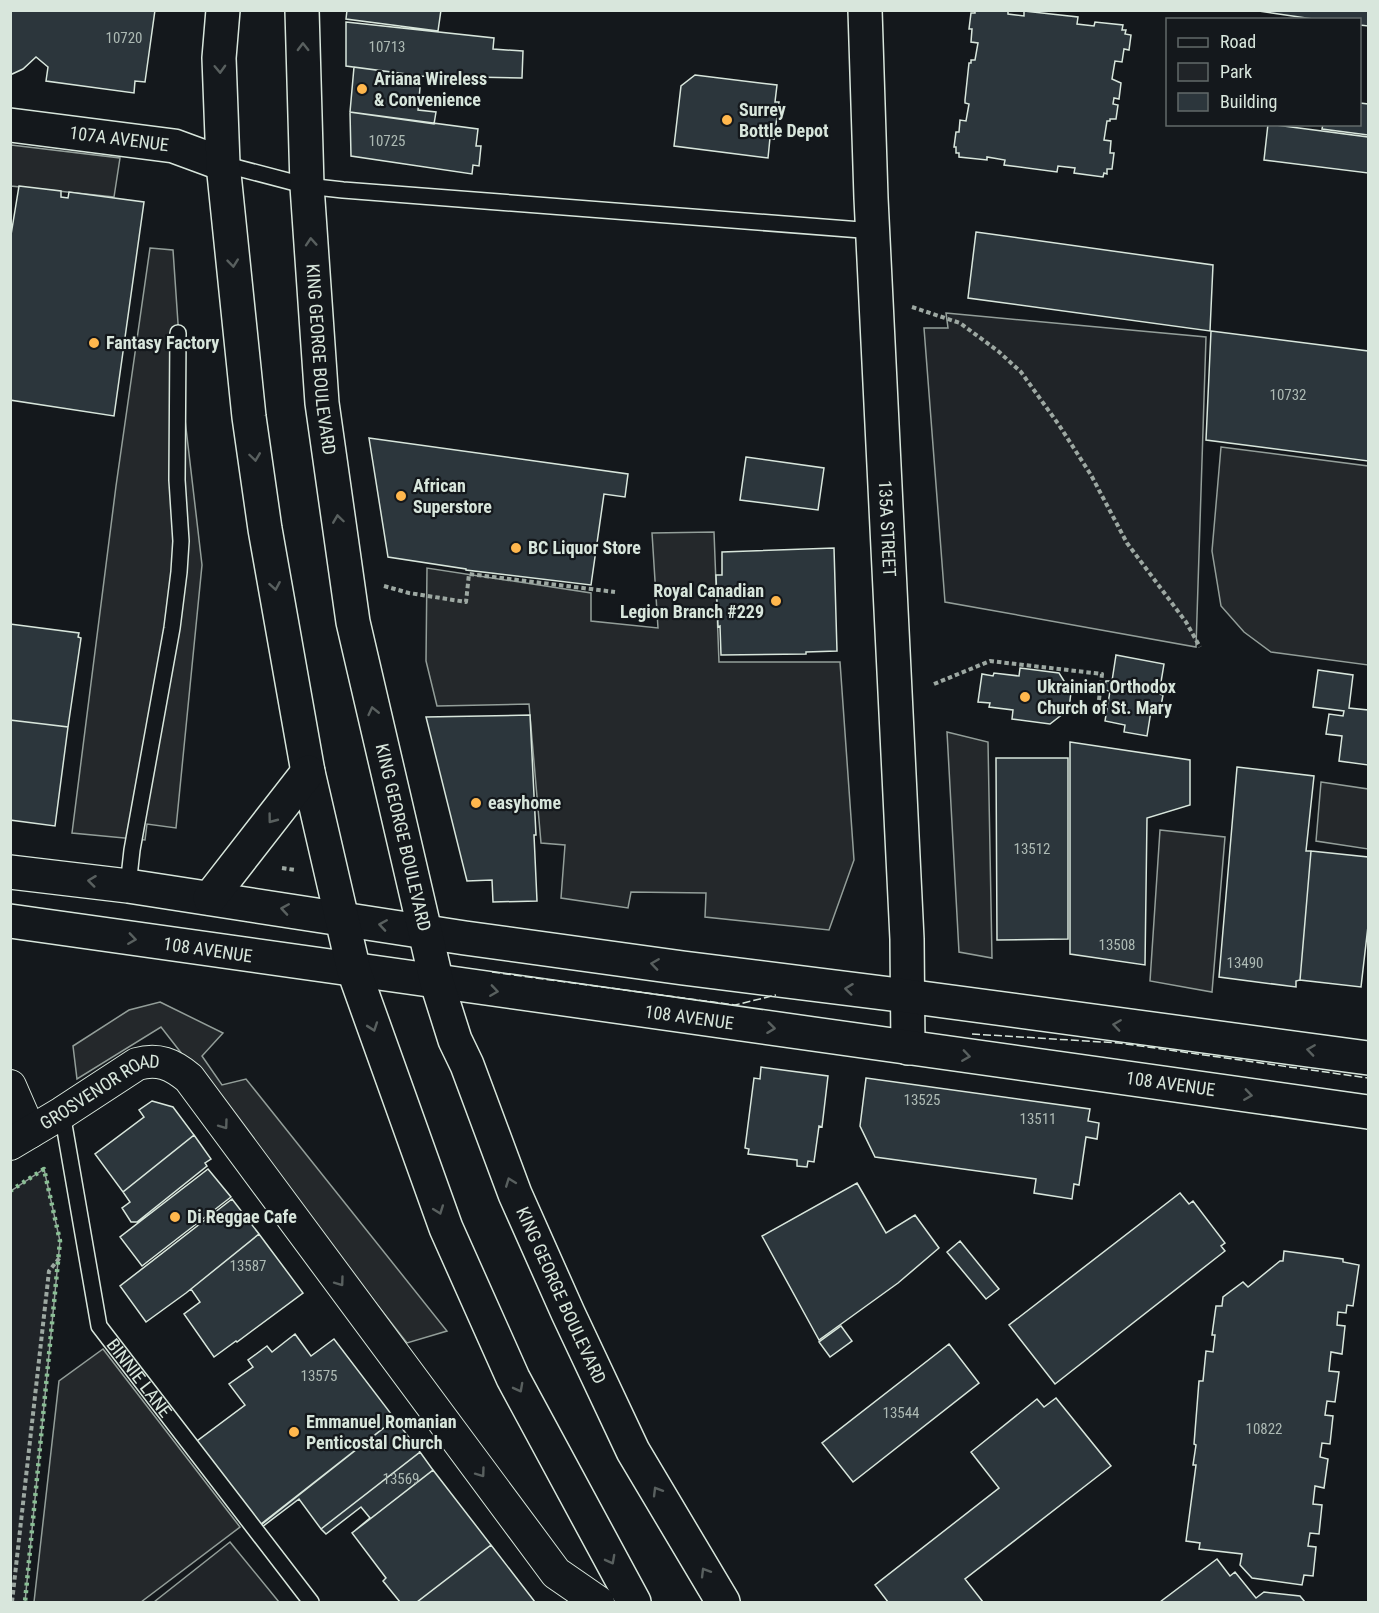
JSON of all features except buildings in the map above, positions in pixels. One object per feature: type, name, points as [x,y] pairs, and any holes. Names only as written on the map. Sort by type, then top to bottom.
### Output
[{"type":"main road","points":[[223,10],[219,58],[223,164],[249,417],[265,529],[308,772],[354,972],[446,1228],[513,1378],[634,1602]]},
{"type":"main road","name":"KING GEORGE BOULEVARD","points":[[302,10],[307,186],[322,403],[353,622],[436,983],[455,1040],[467,1065],[515,1194],[568,1313],[633,1451],[723,1602]]},
{"type":"main road","name":"135A STREET","points":[[865,10],[908,939],[908,1048]]},
{"type":"main road","name":"107A AVENUE","points":[[10,125],[154,142],[174,146],[223,164]]},
{"type":"main road","points":[[210,898],[308,772]]},
{"type":"main road","points":[[10,872],[128,886],[683,968],[1368,1058]]},
{"type":"main road","name":"108 AVENUE","points":[[10,921],[354,972],[1368,1112]]},
{"type":"street","name":"GROSVENOR ROAD","points":[[20,1138],[137,1064],[150,1060],[163,1062],[178,1069],[189,1078],[556,1574],[598,1602]]},
{"type":"street","points":[[10,1086],[20,1138]]},
{"type":"lane","points":[[223,164],[307,186],[874,231]]},
{"type":"lane","points":[[128,886],[132,850],[172,628],[179,572],[181,541],[177,480],[178,333]]},
{"type":"lane","name":"BINNIE LANE","points":[[62,1113],[99,1326],[310,1602]]},
{"type":"path","points":[[912,307],[960,323],[998,351],[1021,372],[1091,475],[1127,543],[1186,622],[1200,647]]},
{"type":"path","points":[[384,586],[409,593],[466,602],[469,574],[615,592]]},
{"type":"path","points":[[934,684],[990,661],[1102,674],[1097,717]]},
{"type":"path","points":[[282,868],[295,870]]},
{"type":"path","points":[[12,1602],[50,1271],[82,1230]]},
{"type":"green space","points":[[946,313],[1206,337],[1196,647],[945,602],[924,328],[948,328]]},
{"type":"green space","points":[[44,1169],[60,1241],[25,1602],[11,1602],[11,1191]]},
{"type":"green space","points":[[230,1542],[279,1602],[154,1602]]},
{"type":"shaded area","points":[[11,145],[120,158],[114,197],[11,186]]},
{"type":"shaded area","points":[[150,248],[173,250],[184,411],[202,565],[176,828],[147,824],[145,840],[72,833],[116,486]]},
{"type":"shaded area","points":[[1221,447],[1368,466],[1368,665],[1271,652],[1244,632],[1221,606],[1212,551]]},
{"type":"shaded area","points":[[714,532],[719,662],[840,662],[854,860],[829,930],[705,917],[706,893],[631,892],[628,908],[561,898],[565,845],[541,843],[529,704],[437,706],[426,661],[427,568],[591,593],[591,621],[658,628],[652,533]]},
{"type":"shaded area","points":[[947,732],[988,742],[992,958],[959,952]]},
{"type":"shaded area","points":[[1321,782],[1368,789],[1368,849],[1316,841]]},
{"type":"shaded area","points":[[1160,830],[1225,837],[1212,992],[1150,981]]},
{"type":"shaded area","points":[[160,1002],[223,1033],[202,1056],[222,1085],[246,1079],[447,1331],[407,1343],[161,1027],[77,1079],[73,1046],[129,1010]]},
{"type":"shaded area","points":[[103,1349],[240,1527],[141,1602],[34,1602],[59,1381]]},
{"type":"hedge","points":[[10,1191],[44,1169],[60,1241],[25,1602]]},
{"type":"fence","points":[[492,972],[735,1005],[776,995]]},
{"type":"fence","points":[[972,1034],[1119,1043],[1368,1078]]},
{"type":"place","name":"Ariana Wireless & Convenience","points":[[362,89]]},
{"type":"place","name":"Surrey Bottle Depot","points":[[727,120]]},
{"type":"place","name":"Fantasy Factory","points":[[94,343]]},
{"type":"place","name":"African Superstore","points":[[401,496]]},
{"type":"place","name":"BC Liquor Store","points":[[516,548]]},
{"type":"place","name":"Royal Canadian Legion Branch #229","points":[[776,601]]},
{"type":"place","name":"Ukrainian Orthodox Church of St. Mary","points":[[1025,697]]},
{"type":"place","name":"easyhome","points":[[476,803]]},
{"type":"place","name":"Di Reggae Cafe","points":[[175,1217]]},
{"type":"place","name":"Emmanuel Romanian Penticostal Church","points":[[294,1432]]}]
